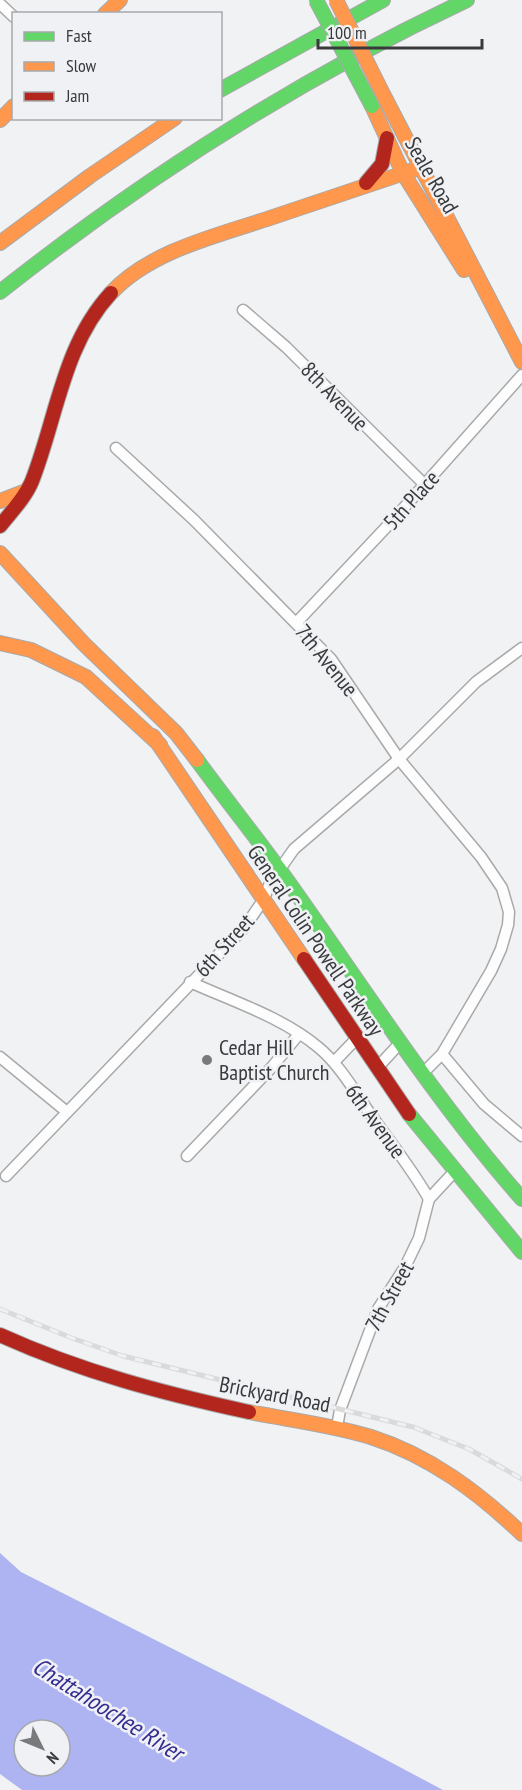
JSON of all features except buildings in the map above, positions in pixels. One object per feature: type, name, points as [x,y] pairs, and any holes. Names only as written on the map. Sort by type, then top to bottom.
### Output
[{"type":"main road","points":[[107,12],[120,0]]},
{"type":"main road","name":"Seale Road","points":[[316,0],[372,106],[403,173],[522,363]]},
{"type":"main road","name":"Seale Road","points":[[336,0],[522,363]]},
{"type":"main road","points":[[222,89],[383,0]]},
{"type":"main road","points":[[0,292],[96,218],[222,133],[298,88],[467,0]]},
{"type":"main road","points":[[0,120],[12,108]]},
{"type":"main road","points":[[0,243],[90,176],[172,120]]},
{"type":"main road","points":[[363,186],[385,160],[387,137]]},
{"type":"main road","points":[[0,526],[31,483],[69,360],[100,305],[125,278],[146,264],[204,240],[422,166]]},
{"type":"main road","points":[[0,228],[90,176]]},
{"type":"main road","points":[[0,501],[26,491]]},
{"type":"main road","name":"General Colin Powell Parkway","points":[[0,553],[84,644],[176,733],[279,870],[422,1074],[491,1164],[522,1199]]},
{"type":"main road","points":[[0,643],[31,650],[86,677],[159,745]]},
{"type":"main road","name":"General Colin Powell Parkway","points":[[84,644],[159,745],[418,1127],[522,1252]]},
{"type":"main road","name":"Brickyard Road","points":[[0,1335],[71,1367],[126,1384],[300,1422],[337,1427],[373,1438],[408,1452],[474,1490],[522,1534]]},
{"type":"street","points":[[0,4],[12,15]]},
{"type":"street","name":"8th Avenue","points":[[243,310],[286,347],[425,485]]},
{"type":"street","name":"5th Place","points":[[297,622],[425,485],[522,375]]},
{"type":"street","name":"7th Avenue","points":[[116,448],[194,520],[332,659],[399,759],[496,877],[506,898],[509,912],[508,925],[501,948],[481,989],[442,1054]]},
{"type":"street","name":"6th Street","points":[[6,1176],[244,928],[294,849],[399,759],[476,682],[522,648]]},
{"type":"street","name":"6th Avenue","points":[[190,982],[299,1034],[334,1062],[408,1164],[429,1199]]},
{"type":"street","points":[[187,1156],[272,1067],[299,1034]]},
{"type":"street","points":[[334,1062],[358,1037]]},
{"type":"street","points":[[377,1068],[400,1043]]},
{"type":"street","points":[[422,1074],[442,1054],[484,1104],[522,1136]]},
{"type":"street","points":[[0,1056],[67,1112]]},
{"type":"street","name":"7th Street","points":[[337,1427],[340,1410],[369,1327],[405,1267],[419,1238],[429,1199],[454,1172]]},
{"type":"water","name":"Chattahoochee River","points":[[0,1553],[21,1572],[266,1696],[443,1790],[22,1790],[0,1774]]},
{"type":"railway","points":[[0,1309],[123,1356],[413,1427],[469,1449],[522,1479]]},
{"type":"traffic: fast","points":[[316,0],[372,106]]},
{"type":"traffic: fast","points":[[222,89],[383,0]]},
{"type":"traffic: fast","points":[[0,292],[110,209],[225,132],[344,63],[467,0]]},
{"type":"traffic: fast","points":[[197,760],[279,869],[426,1079],[522,1199]]},
{"type":"traffic: fast","points":[[409,1114],[522,1252]]},
{"type":"traffic: slow","points":[[107,12],[120,0]]},
{"type":"traffic: slow","points":[[336,0],[384,96]]},
{"type":"traffic: slow","points":[[384,96],[522,362]]},
{"type":"traffic: slow","points":[[372,106],[403,173],[464,270]]},
{"type":"traffic: slow","points":[[0,120],[12,108]]},
{"type":"traffic: slow","points":[[0,243],[90,176],[172,120]]},
{"type":"traffic: slow","points":[[111,293],[145,266],[185,246],[422,167]]},
{"type":"traffic: slow","points":[[0,501],[26,491]]},
{"type":"traffic: slow","points":[[0,553],[84,644],[176,733],[197,760]]},
{"type":"traffic: slow","points":[[0,643],[31,650],[86,677],[160,745]]},
{"type":"traffic: slow","points":[[153,736],[304,959]]},
{"type":"traffic: slow","points":[[249,1412],[341,1429],[393,1445],[452,1477],[522,1534]]},
{"type":"traffic: jam","points":[[366,183],[382,164],[387,138]]},
{"type":"traffic: jam","points":[[0,526],[18,505],[32,481],[72,358],[95,313],[111,293]]},
{"type":"traffic: jam","points":[[304,959],[409,1114]]},
{"type":"traffic: jam","points":[[0,1335],[92,1371],[249,1412]]},
{"type":"place","name":"Cedar Hill Baptist Church","points":[[207,1060]]}]
